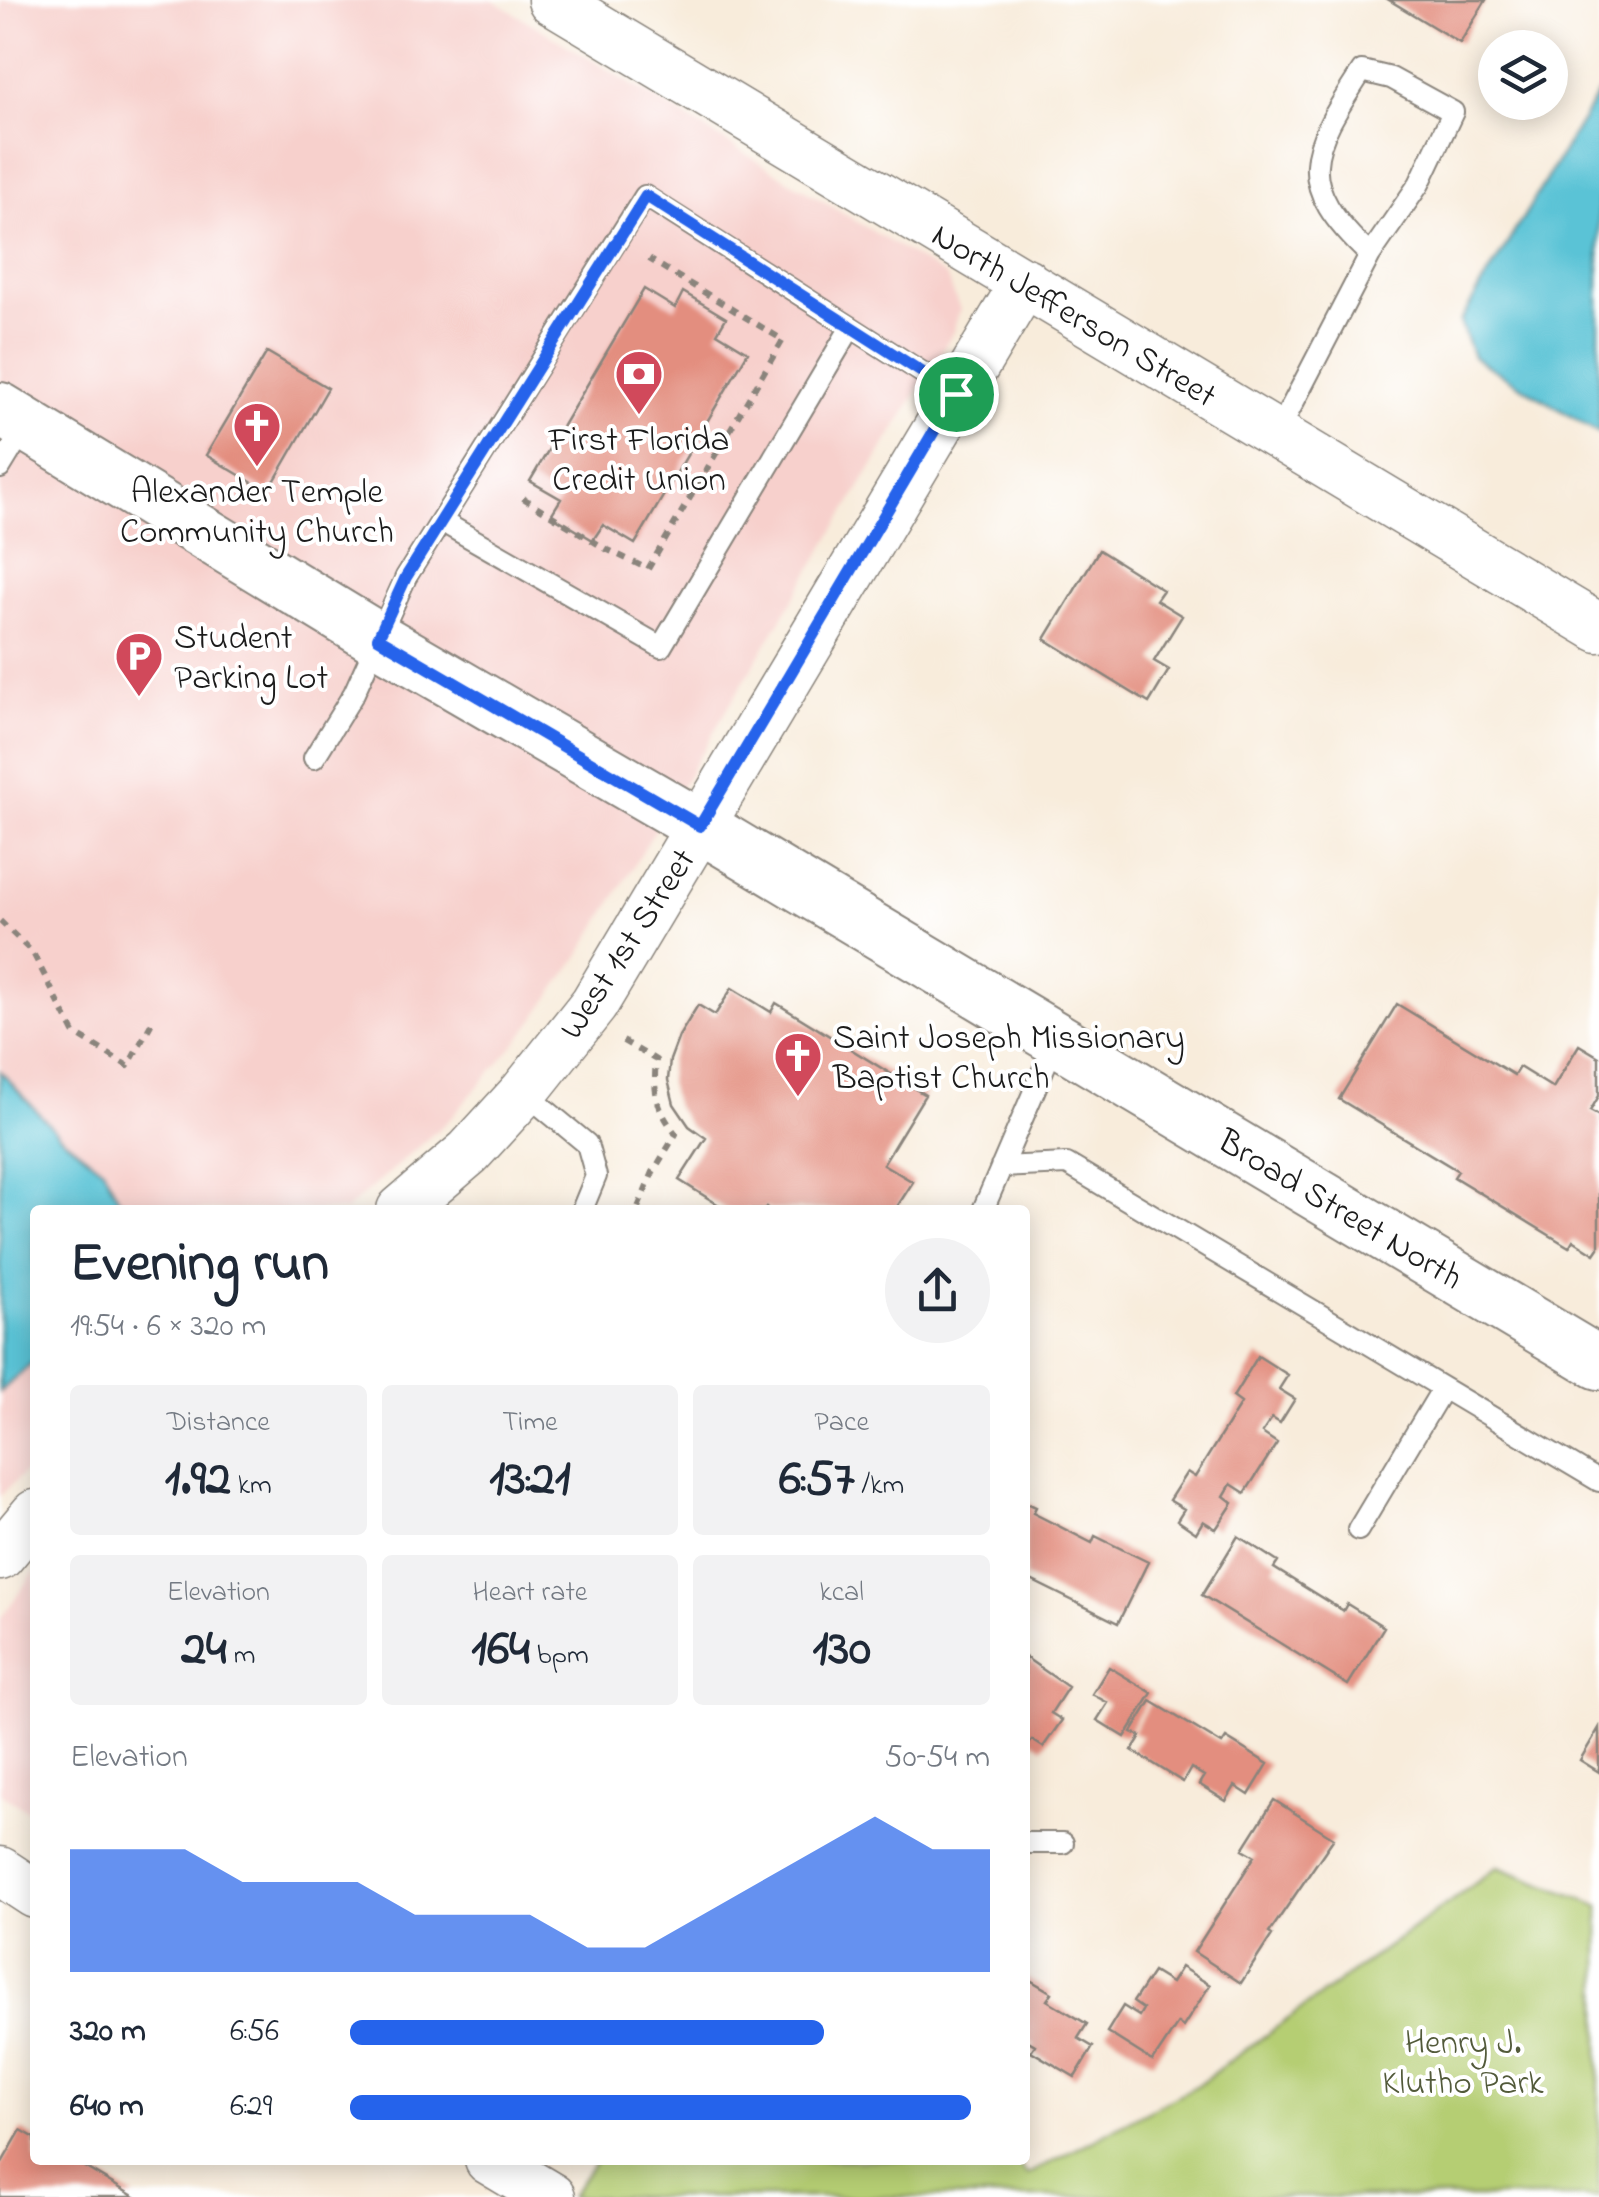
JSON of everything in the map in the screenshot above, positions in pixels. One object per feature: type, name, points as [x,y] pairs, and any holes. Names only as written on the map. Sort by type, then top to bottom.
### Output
[{"type":"main road","name":"Broad Street North","points":[[9,434],[378,638],[700,826],[1599,1363]]},
{"type":"street","name":"North Jefferson Street","points":[[554,1],[1599,628]]},
{"type":"street","name":"West 1st Street","points":[[407,1205],[469,1152],[524,1092],[594,1004],[1025,282]]},
{"type":"street","points":[[0,1872],[30,1891]]},
{"type":"street","points":[[497,2165],[551,2197]]},
{"type":"lane","points":[[1276,436],[1370,255],[1419,184],[1453,112],[1390,78],[1362,71],[1332,118],[1315,163],[1318,186],[1341,228],[1370,255]]},
{"type":"lane","points":[[314,758],[354,694],[406,577],[646,196],[956,394]]},
{"type":"lane","points":[[441,520],[661,648],[851,327]]},
{"type":"lane","points":[[985,1205],[1056,1038]]},
{"type":"lane","points":[[524,1092],[588,1144],[596,1176],[584,1205]]},
{"type":"lane","points":[[1001,1167],[1068,1164],[1599,1480]]},
{"type":"lane","points":[[1358,1530],[1443,1388]]},
{"type":"lane","points":[[1030,1843],[1063,1843]]},
{"type":"path","points":[[524,498],[648,569],[783,340],[648,259]]},
{"type":"path","points":[[0,921],[33,953],[74,1033],[128,1066],[155,1017]]},
{"type":"path","points":[[623,1041],[656,1060],[654,1082],[660,1113],[676,1134],[653,1172],[640,1205]]},
{"type":"shaded area","points":[[0,0],[493,0],[946,276],[960,309],[953,332],[582,952],[522,1036],[451,1118],[352,1205],[30,1205],[30,1467],[0,1496]]},
{"type":"shaded area","points":[[30,1578],[30,1812],[0,1793],[0,1619]]},
{"type":"green space","name":"Henry J. Klutho Park","points":[[1498,1867],[1599,1905],[1599,2197],[570,2197],[592,2165],[1018,2165],[1027,2175],[1197,2085]]},
{"type":"water","points":[[1599,92],[1599,433],[1473,357],[1460,322]]},
{"type":"water","points":[[0,1071],[59,1135],[103,1169],[125,1205],[30,1205],[30,1365],[0,1392]]},
{"type":"building","points":[[1389,0],[1486,0],[1460,43]]},
{"type":"building","name":"First Florida Credit Union","points":[[644,289],[675,308],[683,292],[726,318],[717,333],[748,352],[635,544],[603,525],[593,540],[551,515],[561,499],[530,481]]},
{"type":"building","points":[[267,352],[328,388],[268,492],[206,455]]},
{"type":"building","points":[[1099,550],[1163,590],[1156,600],[1182,616],[1154,661],[1169,670],[1149,703],[1045,639]]},
{"type":"building","name":"Saint Joseph Missionary Baptist Church","points":[[732,988],[771,1012],[776,1003],[925,1095],[883,1164],[913,1182],[898,1205],[719,1205],[679,1180],[706,1138],[689,1126],[674,1104],[668,1080],[670,1060],[698,1005],[715,1015]]},
{"type":"building","points":[[1397,1004],[1514,1075],[1519,1067],[1553,1088],[1579,1045],[1599,1057],[1599,1096],[1590,1111],[1599,1116],[1599,1248],[1595,1254],[1573,1240],[1569,1247],[1454,1177],[1458,1171],[1339,1099]]},
{"type":"building","points":[[1258,1356],[1288,1375],[1279,1389],[1295,1399],[1280,1423],[1272,1418],[1262,1433],[1277,1443],[1245,1493],[1231,1484],[1224,1496],[1233,1503],[1216,1529],[1203,1521],[1196,1533],[1177,1520],[1184,1509],[1169,1500],[1187,1472],[1195,1477],[1241,1403],[1233,1397]]},
{"type":"building","points":[[1030,1504],[1036,1507],[1033,1513],[1092,1543],[1095,1536],[1148,1562],[1118,1623],[1030,1579]]},
{"type":"building","points":[[1238,1536],[1278,1562],[1274,1568],[1343,1611],[1347,1604],[1384,1627],[1348,1685],[1202,1595]]},
{"type":"building","points":[[1030,1660],[1068,1687],[1051,1713],[1062,1720],[1043,1747],[1032,1740],[1030,1743]]},
{"type":"building","points":[[1109,1667],[1152,1693],[1125,1737],[1097,1720],[1108,1703],[1092,1694]]},
{"type":"building","points":[[1151,1701],[1222,1744],[1226,1738],[1268,1764],[1249,1795],[1235,1786],[1226,1801],[1199,1784],[1204,1776],[1191,1768],[1183,1782],[1132,1750],[1141,1736],[1132,1732]]},
{"type":"building","points":[[1599,1728],[1599,1772],[1580,1760]]},
{"type":"building","points":[[1274,1800],[1334,1838],[1269,1933],[1272,1935],[1241,1983],[1194,1952],[1255,1856],[1243,1849]]},
{"type":"building","points":[[1181,1967],[1210,1985],[1183,2027],[1178,2023],[1153,2061],[1107,2032],[1123,2006],[1139,2016],[1143,2009],[1133,2002],[1153,1972],[1171,1983]]},
{"type":"building","points":[[1030,1980],[1052,1993],[1047,2000],[1087,2024],[1078,2038],[1093,2047],[1075,2077],[1031,2051],[1035,2045],[1030,2042]]},
{"type":"building","points":[[21,2130],[30,2135],[30,2165],[81,2165],[135,2197],[0,2197],[0,2166]]},
{"type":"place","name":"First Florida Credit Union","points":[[639,416]]},
{"type":"place","name":"Alexander Temple Community Church","points":[[257,468]]},
{"type":"place","name":"Student Parking Lot","points":[[139,698]]},
{"type":"place","name":"Saint Joseph Missionary Baptist Church","points":[[798,1098]]},
{"type":"route","points":[[646,196],[956,394],[700,826],[378,638],[406,577],[646,196]]}]
